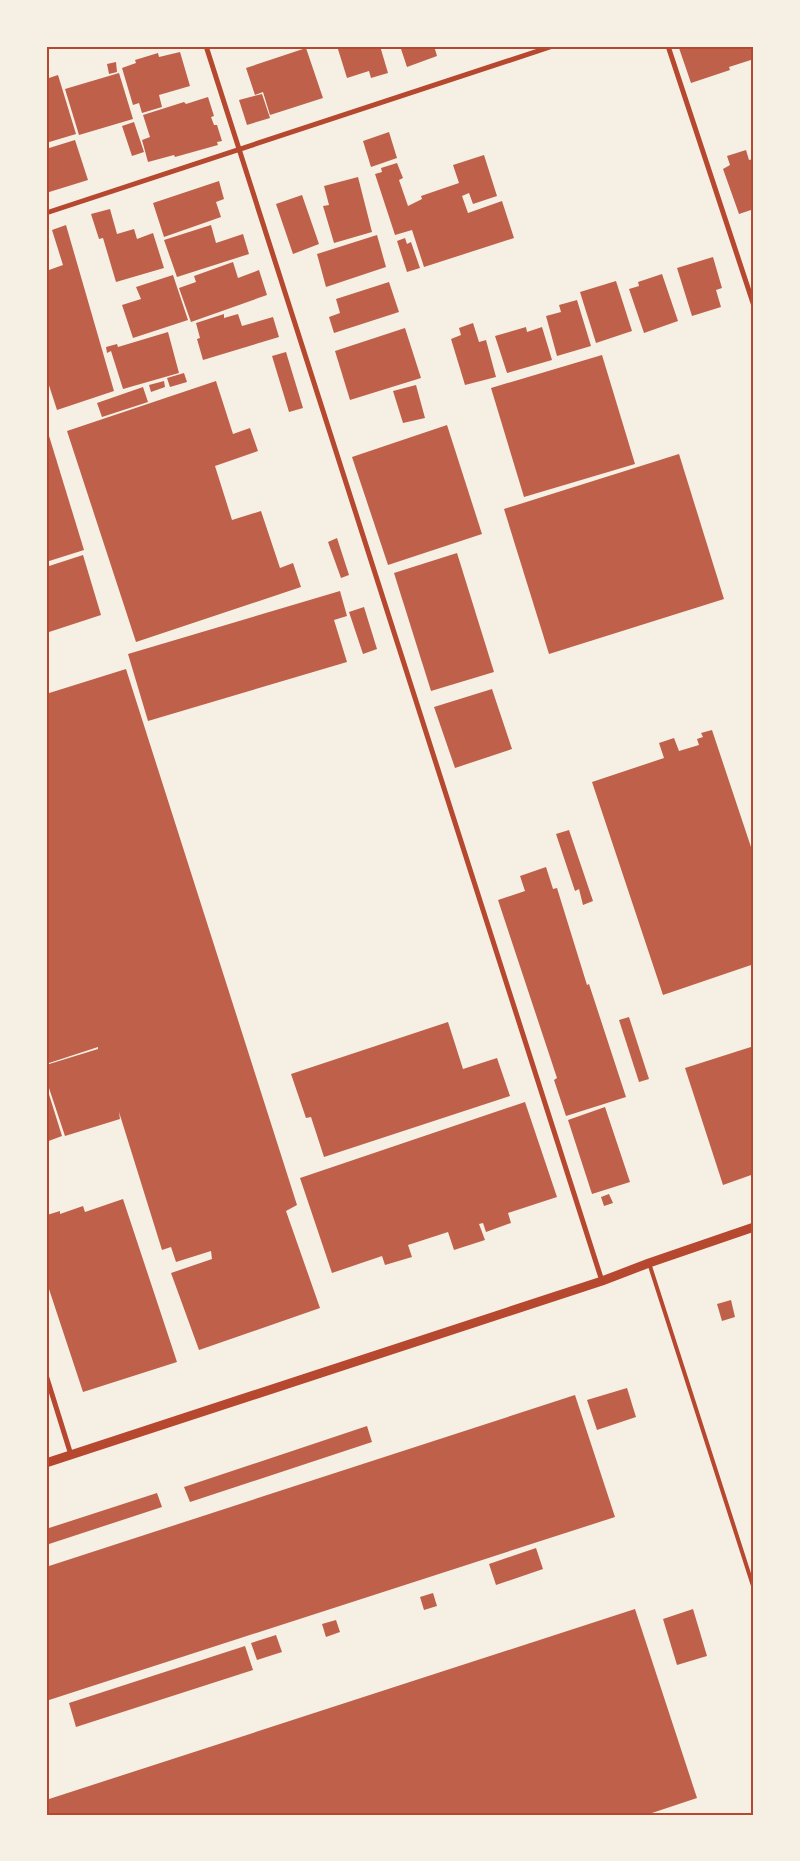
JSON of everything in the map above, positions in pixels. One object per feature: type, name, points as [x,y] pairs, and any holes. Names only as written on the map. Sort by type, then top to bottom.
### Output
[{"type":"street","points":[[206,46],[602,1281]]},
{"type":"street","points":[[46,214],[552,46]]},
{"type":"street","points":[[668,46],[754,306]]},
{"type":"street","points":[[46,1463],[602,1281],[754,1227]]},
{"type":"street","points":[[46,1375],[71,1455]]},
{"type":"lane","points":[[649,1263],[754,1589]]},
{"type":"building","points":[[337,46],[380,46],[388,73],[371,78],[369,71],[347,78]]},
{"type":"building","points":[[404,46],[434,46],[437,56],[407,67],[401,49]]},
{"type":"building","points":[[686,46],[754,46],[754,59],[729,67],[730,70],[691,83],[679,48]]},
{"type":"building","points":[[306,48],[323,98],[270,115],[263,92],[255,95],[246,68]]},
{"type":"building","points":[[180,52],[190,86],[159,95],[162,107],[142,113],[139,103],[133,105],[122,68],[136,63],[135,60],[158,53],[159,57]]},
{"type":"building","points":[[116,62],[117,72],[109,74],[107,64]]},
{"type":"building","points":[[119,73],[133,119],[79,135],[65,89]]},
{"type":"building","points":[[58,75],[76,134],[46,143],[46,79]]},
{"type":"building","points":[[262,94],[270,118],[247,125],[239,100]]},
{"type":"building","points":[[208,97],[214,116],[211,117],[214,125],[217,125],[222,141],[217,142],[218,145],[175,157],[174,155],[148,162],[142,140],[150,137],[143,115],[184,102],[186,104]]},
{"type":"building","points":[[134,122],[144,152],[132,156],[122,126]]},
{"type":"building","points":[[389,132],[397,158],[371,167],[363,141]]},
{"type":"building","points":[[75,140],[88,180],[46,193],[46,149]]},
{"type":"building","points":[[746,150],[749,160],[754,160],[754,209],[739,214],[723,169],[730,165],[727,156]]},
{"type":"building","points":[[484,155],[497,196],[473,204],[469,193],[462,196],[468,213],[502,201],[514,238],[424,267],[412,230],[395,235],[375,174],[382,172],[381,168],[397,163],[403,178],[399,180],[408,206],[422,199],[421,196],[459,183],[453,165]]},
{"type":"building","points":[[358,177],[372,232],[334,243],[323,206],[329,205],[324,186]]},
{"type":"building","points":[[219,181],[224,199],[216,202],[221,217],[164,237],[153,203]]},
{"type":"building","points":[[302,195],[319,244],[293,254],[276,204]]},
{"type":"building","points":[[110,209],[117,234],[134,229],[137,239],[153,233],[164,268],[116,282],[103,238],[99,239],[91,214]]},
{"type":"building","points":[[66,225],[114,391],[57,410],[46,376],[46,264],[49,270],[63,265],[52,230]]},
{"type":"building","points":[[211,225],[216,243],[243,234],[249,254],[177,277],[164,240]]},
{"type":"building","points":[[377,235],[386,267],[326,287],[317,254]]},
{"type":"building","points":[[405,238],[407,244],[411,242],[420,268],[407,272],[397,241]]},
{"type":"building","points":[[713,257],[722,288],[716,290],[721,307],[692,316],[677,268]]},
{"type":"building","points":[[233,262],[238,278],[259,270],[267,295],[191,322],[179,288],[196,282],[194,276]]},
{"type":"building","points":[[662,274],[678,321],[644,333],[629,289],[639,286],[638,282]]},
{"type":"building","points":[[173,275],[188,320],[133,338],[122,305],[141,299],[136,287]]},
{"type":"building","points":[[616,281],[632,331],[596,343],[580,292]]},
{"type":"building","points":[[389,282],[399,312],[334,333],[329,317],[340,313],[336,299]]},
{"type":"building","points":[[577,300],[591,346],[557,356],[546,316],[561,312],[559,305]]},
{"type":"building","points":[[224,314],[224,318],[238,314],[242,326],[273,317],[279,337],[203,360],[197,339],[200,338],[196,323]]},
{"type":"building","points":[[473,323],[479,342],[486,340],[496,377],[465,385],[451,339],[461,335],[459,328]]},
{"type":"building","points":[[526,327],[527,332],[542,327],[552,360],[507,373],[495,336]]},
{"type":"building","points":[[405,328],[421,378],[350,400],[335,351]]},
{"type":"building","points":[[168,332],[179,373],[123,389],[111,351],[107,353],[106,347],[117,344],[118,347]]},
{"type":"building","points":[[286,352],[303,408],[289,412],[272,356]]},
{"type":"building","points":[[602,355],[635,464],[524,497],[491,388]]},
{"type":"building","points":[[184,373],[187,382],[170,387],[167,378]]},
{"type":"building","points":[[164,381],[165,387],[151,392],[149,385]]},
{"type":"building","points":[[216,381],[233,434],[250,428],[258,451],[215,466],[232,520],[261,511],[280,568],[293,563],[301,587],[136,642],[67,431]]},
{"type":"building","points":[[416,385],[425,418],[403,423],[393,391]]},
{"type":"building","points":[[143,387],[148,402],[102,417],[97,403]]},
{"type":"building","points":[[447,425],[482,534],[388,565],[352,457]]},
{"type":"building","points":[[46,426],[84,550],[46,562]]},
{"type":"building","points":[[679,454],[724,599],[549,654],[504,509]]},
{"type":"building","points":[[337,538],[349,575],[341,578],[328,542]]},
{"type":"building","points":[[457,553],[494,672],[431,691],[394,573]]},
{"type":"building","points":[[83,555],[101,615],[46,633],[46,567]]},
{"type":"building","points":[[340,591],[347,616],[334,620],[347,662],[148,721],[128,654]]},
{"type":"building","points":[[364,607],[377,649],[363,654],[349,612]]},
{"type":"building","points":[[126,669],[297,1205],[286,1211],[320,1308],[199,1350],[171,1273],[212,1259],[211,1251],[176,1262],[171,1247],[162,1250],[119,1112],[120,1119],[65,1136],[46,1079],[46,1065],[98,1049],[98,1047],[46,1064],[46,694]]},
{"type":"building","points":[[492,689],[512,749],[455,768],[434,707]]},
{"type":"building","points":[[712,730],[754,856],[754,964],[663,995],[592,782],[664,758],[659,743],[674,738],[679,751],[699,745],[697,739],[703,737],[701,733]]},
{"type":"building","points":[[569,830],[593,901],[583,905],[579,889],[575,891],[556,834]]},
{"type":"building","points":[[546,867],[553,889],[557,888],[587,985],[589,984],[626,1097],[566,1116],[554,1080],[557,1078],[498,900],[525,891],[520,876]]},
{"type":"building","points":[[629,1017],[649,1079],[639,1082],[619,1020]]},
{"type":"building","points":[[448,1022],[463,1069],[497,1058],[510,1096],[324,1157],[311,1117],[306,1118],[291,1074]]},
{"type":"building","points":[[754,1046],[754,1174],[723,1185],[685,1068]]},
{"type":"building","points":[[46,1089],[62,1136],[46,1142]]},
{"type":"building","points":[[525,1102],[557,1197],[508,1213],[511,1223],[486,1232],[483,1223],[479,1224],[485,1240],[454,1250],[448,1232],[408,1245],[412,1257],[385,1265],[382,1256],[332,1273],[300,1178]]},
{"type":"building","points":[[605,1107],[630,1182],[592,1194],[568,1120]]},
{"type":"building","points":[[609,1194],[613,1203],[604,1206],[601,1197]]},
{"type":"building","points":[[123,1199],[177,1362],[83,1392],[46,1280],[46,1219],[48,1218],[47,1215],[60,1211],[60,1214],[83,1206],[85,1212]]},
{"type":"building","points":[[731,1300],[735,1317],[722,1321],[717,1304]]},
{"type":"building","points":[[627,1388],[636,1417],[597,1430],[587,1400]]},
{"type":"building","points":[[575,1395],[615,1517],[46,1701],[46,1567]]},
{"type":"building","points":[[367,1426],[372,1442],[190,1502],[184,1487]]},
{"type":"building","points":[[157,1493],[162,1507],[46,1545],[46,1529]]},
{"type":"building","points":[[536,1548],[543,1569],[496,1585],[489,1564]]},
{"type":"building","points":[[433,1593],[437,1606],[424,1610],[420,1597]]},
{"type":"building","points":[[635,1609],[697,1798],[646,1815],[46,1815],[46,1800]]},
{"type":"building","points":[[693,1609],[707,1656],[677,1665],[663,1619]]},
{"type":"building","points":[[336,1620],[340,1632],[326,1637],[322,1624]]},
{"type":"building","points":[[276,1635],[282,1652],[257,1660],[251,1643]]},
{"type":"building","points":[[245,1646],[253,1670],[76,1727],[69,1703]]}]
